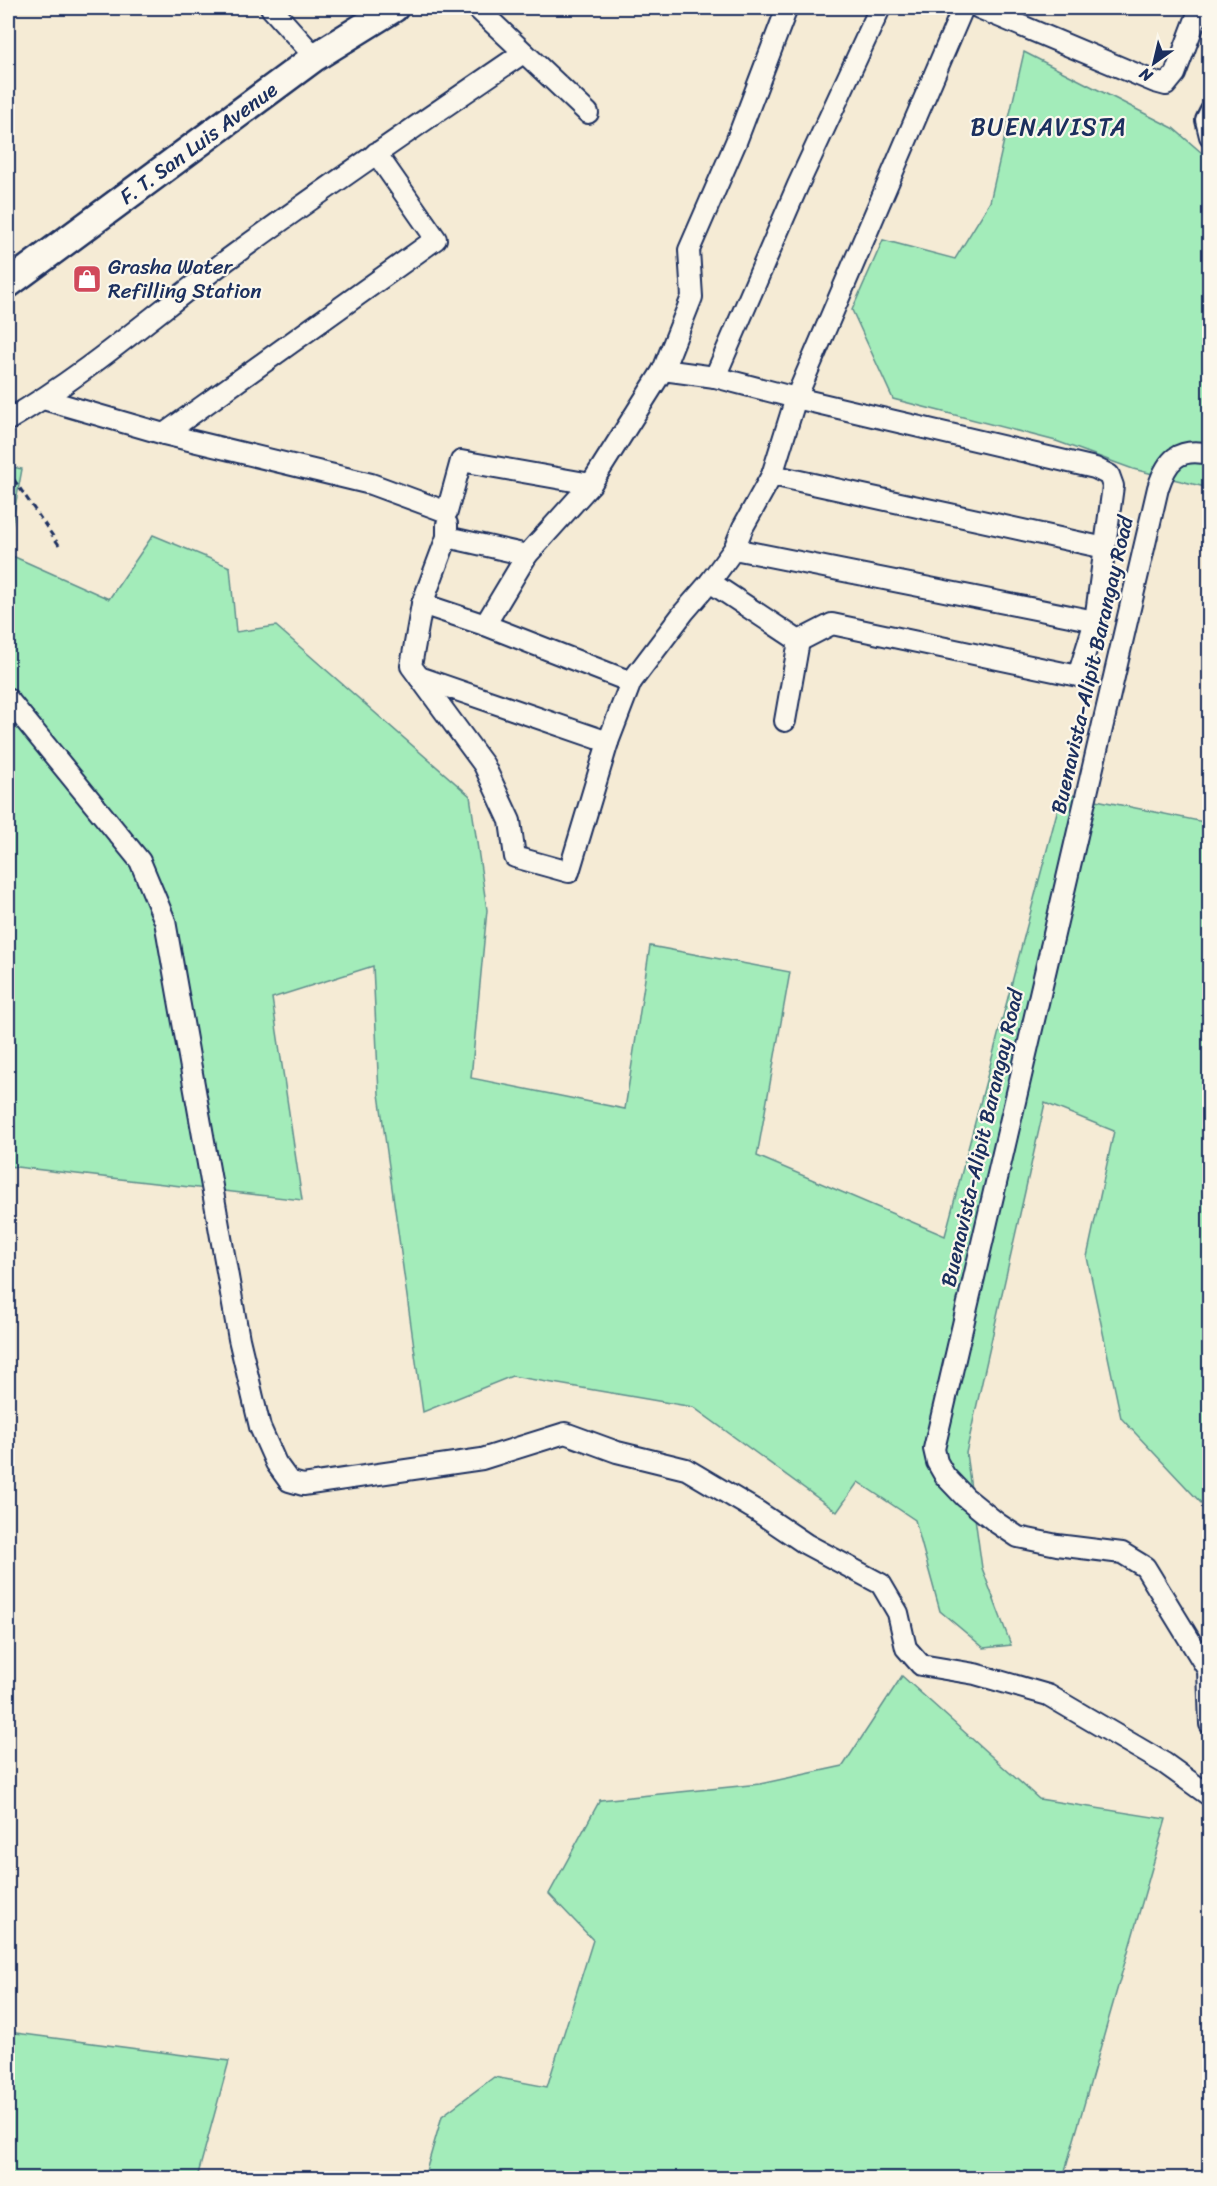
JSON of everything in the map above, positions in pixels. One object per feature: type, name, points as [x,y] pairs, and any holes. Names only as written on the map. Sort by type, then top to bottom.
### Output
[{"type":"main road","name":"F. T. San Luis Avenue","points":[[8,284],[315,57],[394,8]]},
{"type":"street","points":[[271,8],[315,57]]},
{"type":"street","points":[[477,8],[588,113]]},
{"type":"street","points":[[485,625],[527,555],[591,484],[663,370],[692,297],[689,250],[736,142],[787,8]]},
{"type":"street","points":[[715,377],[798,185],[880,8]]},
{"type":"street","points":[[591,484],[461,461],[447,512],[447,537],[422,604],[411,666],[484,765],[510,821],[515,857],[568,873],[608,742],[631,682],[734,549],[743,527],[772,475],[796,399],[963,8]]},
{"type":"street","points":[[979,8],[1166,85],[1175,74],[1200,8]]},
{"type":"street","points":[[8,420],[43,399],[235,254],[375,153],[523,53]]},
{"type":"street","points":[[1209,112],[1206,120],[1209,136]]},
{"type":"street","points":[[164,434],[436,239],[375,153]]},
{"type":"street","points":[[663,370],[715,377],[796,399],[1095,468],[1109,475],[1113,486],[1095,621],[1078,676],[832,624],[800,641]]},
{"type":"street","points":[[43,399],[164,434],[371,484],[447,512]]},
{"type":"street","name":"Buenavista-Alipit Barangay Road","points":[[1209,454],[1196,451],[1179,455],[1164,468],[1158,488],[934,1449],[937,1462],[945,1476],[965,1497],[1018,1537],[1057,1545],[1122,1553],[1145,1567],[1208,1670],[1209,1724]]},
{"type":"street","points":[[772,475],[1105,548]]},
{"type":"street","points":[[447,537],[527,555]]},
{"type":"street","points":[[734,549],[1095,621]]},
{"type":"street","points":[[710,582],[800,641]]},
{"type":"street","points":[[422,604],[485,625],[631,682]]},
{"type":"street","points":[[785,722],[800,641]]},
{"type":"street","points":[[419,676],[608,742]]},
{"type":"street","points":[[8,699],[140,861],[165,921],[239,1339],[260,1427],[276,1463],[289,1481],[303,1485],[482,1459],[565,1433],[617,1452],[686,1469],[757,1511],[806,1544],[881,1584],[898,1613],[906,1648],[921,1665],[975,1674],[1047,1695],[1164,1763],[1209,1796]]},
{"type":"path","points":[[8,471],[58,545]]},
{"type":"green space","points":[[1024,52],[1173,128],[1209,159],[1209,488],[1133,469],[1056,441],[893,399],[852,310],[883,240],[955,259],[990,202]]},
{"type":"green space","points":[[8,466],[22,469],[8,545]]},
{"type":"green space","points":[[153,535],[230,567],[236,632],[276,626],[470,796],[487,910],[471,1078],[625,1109],[650,946],[790,972],[757,1156],[945,1236],[1062,793],[1209,823],[1209,1515],[1202,1504],[1121,1418],[1087,1257],[1114,1131],[1045,1103],[966,1453],[982,1568],[1011,1645],[984,1648],[940,1611],[915,1520],[858,1482],[837,1512],[693,1407],[512,1376],[423,1412],[379,1094],[373,966],[272,998],[302,1200],[8,1166],[8,554],[109,599]]},
{"type":"green space","points":[[902,1676],[1039,1799],[1166,1819],[1063,2178],[424,2178],[442,2116],[494,2077],[547,2087],[593,1940],[549,1894],[600,1800],[760,1784],[843,1766]]},
{"type":"green space","points":[[8,2032],[229,2061],[197,2178],[8,2178]]},
{"type":"place","name":"Grasha Water Refilling Station","points":[[87,279]]},
{"type":"district","name":"BUENAVISTA","points":[[1049,127]]}]
